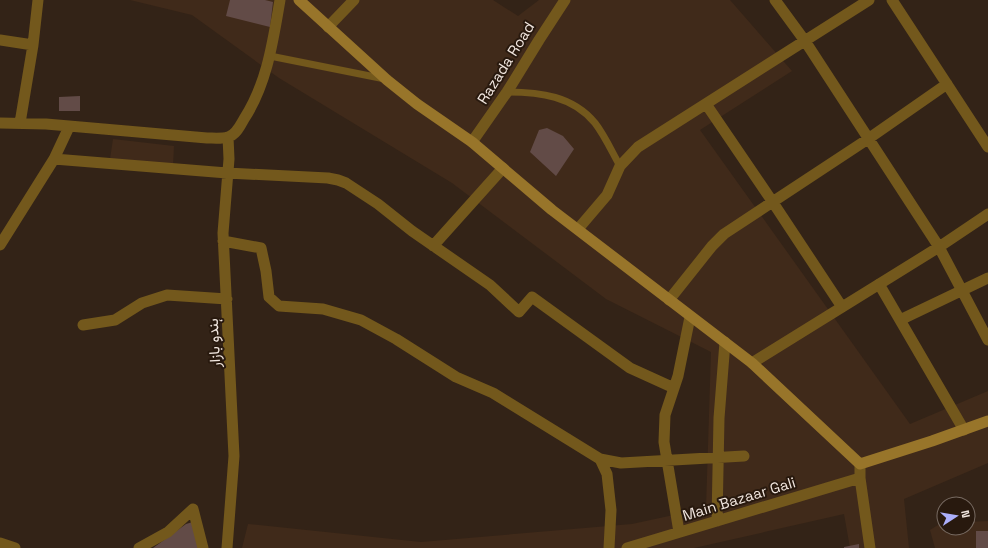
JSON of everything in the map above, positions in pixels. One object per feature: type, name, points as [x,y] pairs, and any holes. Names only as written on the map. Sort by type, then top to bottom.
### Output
[{"type":"main road","points":[[299,0],[387,80],[417,104],[472,142],[552,210],[752,363],[860,464],[988,421]]},
{"type":"street","points":[[20,123],[33,44],[38,0]]},
{"type":"street","points":[[0,123],[20,123],[206,138],[228,138],[235,133],[254,104],[270,56],[280,0]]},
{"type":"street","points":[[328,27],[354,0]]},
{"type":"street","name":"Razada Road","points":[[472,142],[508,92],[565,0]]},
{"type":"street","points":[[775,0],[805,41],[939,247],[988,340]]},
{"type":"street","points":[[578,230],[607,195],[620,166],[638,147],[868,0]]},
{"type":"street","points":[[892,0],[988,147]]},
{"type":"street","points":[[0,40],[33,44]]},
{"type":"street","points":[[669,300],[712,246],[724,234],[868,139],[947,84]]},
{"type":"street","points":[[706,104],[842,307]]},
{"type":"street","points":[[0,245],[54,158],[69,127]]},
{"type":"street","name":"ہندو بازار","points":[[227,548],[234,456],[223,241],[223,219],[229,159],[228,138]]},
{"type":"street","points":[[54,158],[227,173],[328,178],[346,183],[378,204],[412,231],[490,285],[519,312],[532,297],[630,368],[674,388]]},
{"type":"street","points":[[433,246],[503,168]]},
{"type":"street","points":[[752,363],[939,247],[988,214]]},
{"type":"street","points":[[223,241],[261,248],[266,271],[269,297],[279,306],[323,309],[362,320],[396,339],[456,377],[493,393],[600,459],[620,463],[744,456]]},
{"type":"street","points":[[900,320],[988,278]]},
{"type":"street","points":[[879,284],[964,430]]},
{"type":"street","points":[[83,325],[115,320],[142,303],[167,295],[227,299]]},
{"type":"street","points":[[679,532],[664,442],[666,415],[678,376],[690,317]]},
{"type":"street","points":[[717,521],[719,418],[725,342]]},
{"type":"street","points":[[600,459],[607,474],[612,510],[609,548]]},
{"type":"street","points":[[860,464],[860,478],[870,548]]},
{"type":"street","name":"Main Bazaar Gali","points":[[627,548],[655,544],[679,532],[860,478]]},
{"type":"street","points":[[139,548],[168,532],[193,510],[203,548]]},
{"type":"street","points":[[0,543],[16,548]]},
{"type":"lane","points":[[270,56],[387,80]]},
{"type":"lane","points":[[508,92],[534,93],[550,96],[575,105],[596,123],[620,166]]},
{"type":"shaded area","points":[[130,0],[493,0],[518,16],[539,0],[730,0],[792,71],[700,130],[910,424],[988,391],[988,463],[904,499],[909,548],[850,548],[844,514],[694,548],[242,548],[248,524],[421,542],[632,524],[706,508],[711,352],[606,299],[452,183],[279,78],[192,15]]},
{"type":"shaded area","points":[[113,139],[174,146],[173,166],[110,159]]},
{"type":"shaded area","points":[[988,521],[988,548],[935,548],[930,530],[936,526],[936,536],[976,536],[976,522]]},
{"type":"building","points":[[230,0],[265,0],[273,2],[270,27],[226,16]]},
{"type":"building","points":[[80,96],[80,111],[59,111],[59,97]]},
{"type":"building","points":[[547,128],[563,136],[574,149],[556,176],[530,152],[539,130]]},
{"type":"building","points":[[196,521],[200,548],[153,548],[186,524]]},
{"type":"building","points":[[976,531],[988,531],[988,548],[976,548]]},
{"type":"building","points":[[859,544],[859,548],[844,548],[844,547]]}]
